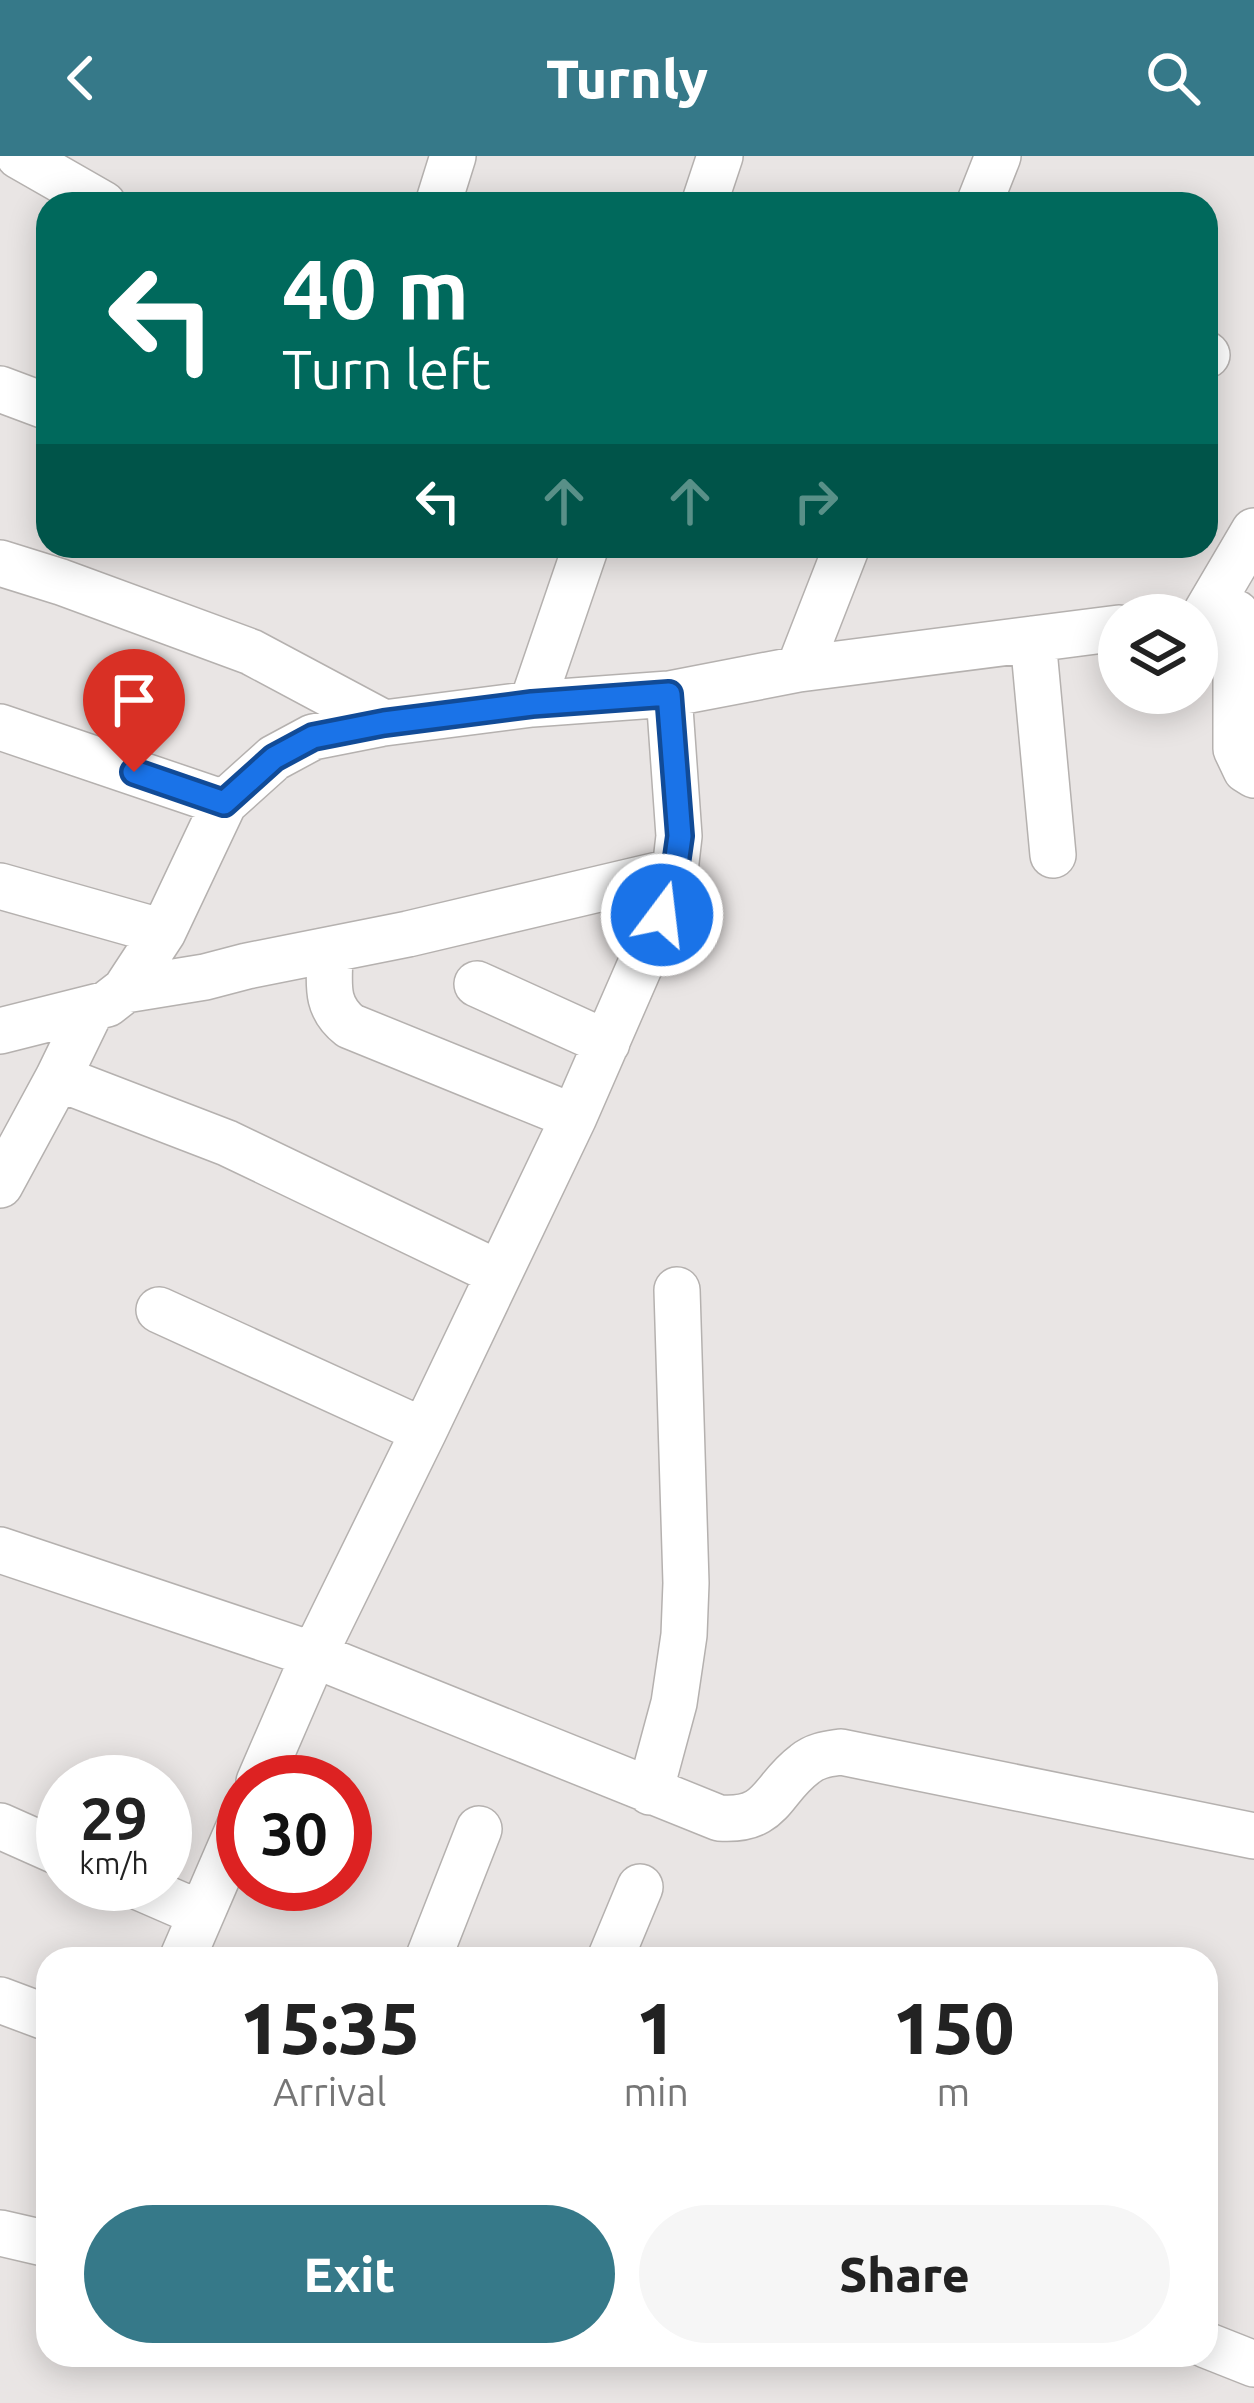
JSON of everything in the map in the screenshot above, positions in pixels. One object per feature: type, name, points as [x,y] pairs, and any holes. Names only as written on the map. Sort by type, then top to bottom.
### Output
[{"type":"street","points":[[19,156],[82,192]]},
{"type":"street","points":[[708,192],[720,156]]},
{"type":"street","points":[[984,192],[998,156]]},
{"type":"street","points":[[0,389],[36,402]]},
{"type":"street","points":[[1254,531],[1223,615],[1237,748],[1246,770],[1254,775]]},
{"type":"street","points":[[532,704],[582,558]]},
{"type":"street","points":[[800,669],[842,558]]},
{"type":"street","points":[[0,563],[251,652],[384,723]]},
{"type":"street","points":[[0,1185],[108,999],[163,932],[224,803],[274,758],[313,737],[532,704],[669,694],[800,669],[1098,631]]},
{"type":"street","points":[[1033,639],[1053,856]]},
{"type":"street","points":[[271,1755],[314,1655],[574,1117],[662,915],[680,836],[669,694]]},
{"type":"street","points":[[0,727],[224,803]]},
{"type":"street","points":[[0,1030],[108,999],[675,871]]},
{"type":"street","points":[[0,886],[163,932]]},
{"type":"street","points":[[330,950],[331,1005],[336,1016],[350,1026],[574,1117]]},
{"type":"street","points":[[477,984],[607,1043]]},
{"type":"street","points":[[58,1078],[227,1143],[498,1274]]},
{"type":"street","points":[[650,1792],[674,1702],[684,1635],[677,1290]]},
{"type":"street","points":[[159,1310],[424,1431]]},
{"type":"street","points":[[0,1550],[314,1655],[719,1818],[741,1820],[761,1811],[802,1765],[819,1755],[842,1752],[1254,1836]]},
{"type":"street","points":[[0,1826],[36,1842]]},
{"type":"street","points":[[433,1947],[479,1829]]},
{"type":"street","points":[[159,1911],[193,1946],[216,1887]]},
{"type":"street","points":[[615,1947],[640,1887]]},
{"type":"street","points":[[0,2000],[36,2014]]},
{"type":"street","points":[[0,2234],[36,2242]]},
{"type":"street","points":[[1218,2350],[1254,2364]]},
{"type":"route","points":[[134,772],[224,803],[274,758],[313,737],[532,704],[669,694],[680,836],[662,915]]}]
